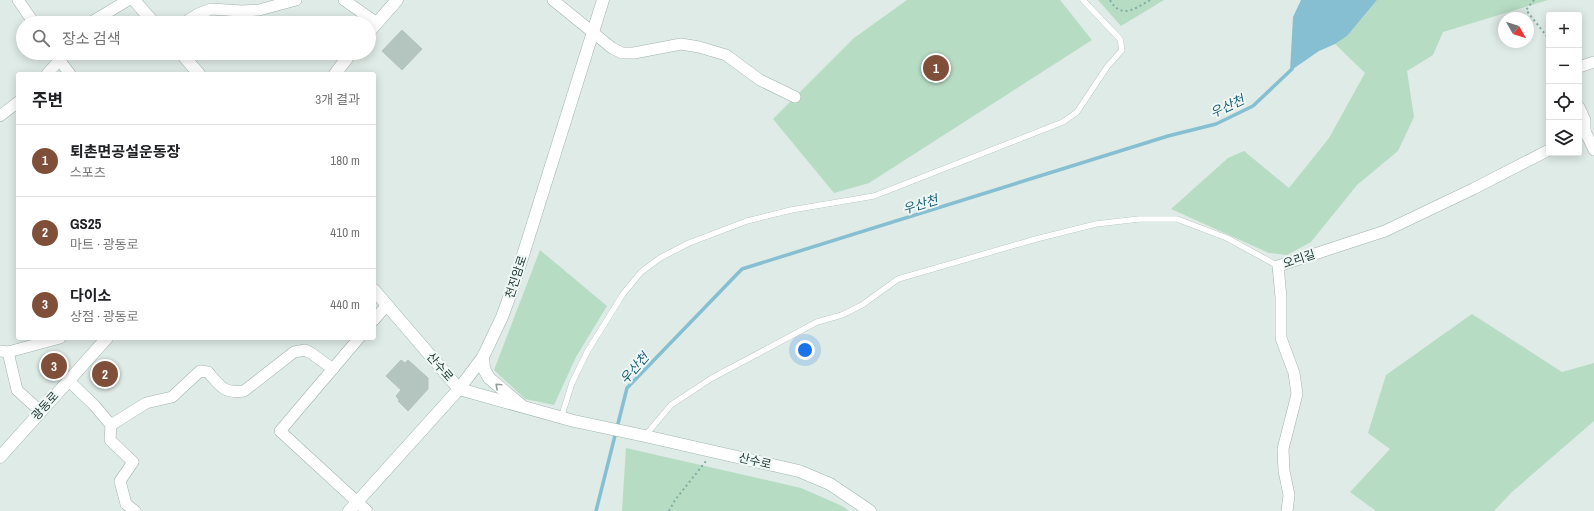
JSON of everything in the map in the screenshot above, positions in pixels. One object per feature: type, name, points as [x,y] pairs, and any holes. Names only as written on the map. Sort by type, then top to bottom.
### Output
[{"type":"main road","points":[[134,0],[148,16]]},
{"type":"main road","points":[[376,24],[397,0]]},
{"type":"main road","name":"천진암로","points":[[353,506],[458,389],[483,357],[502,317],[513,287],[603,0]]},
{"type":"main road","points":[[187,60],[197,72]]},
{"type":"main road","points":[[332,72],[345,60]]},
{"type":"main road","points":[[337,72],[346,60]]},
{"type":"main road","name":"산수로","points":[[376,293],[458,389],[561,418],[799,472],[830,484],[870,511]]},
{"type":"main road","name":"광동로","points":[[0,457],[104,340]]},
{"type":"main road","points":[[483,357],[484,369],[489,378],[525,408]]},
{"type":"street","points":[[18,0],[29,16]]},
{"type":"street","points":[[102,16],[128,0]]},
{"type":"street","points":[[195,16],[211,9],[242,11],[259,10],[296,0]]},
{"type":"street","points":[[344,0],[361,16]]},
{"type":"street","points":[[553,0],[592,33],[612,48],[622,53],[634,53],[682,44],[699,47],[726,55],[760,80],[795,97]]},
{"type":"street","points":[[48,72],[57,60]]},
{"type":"street","points":[[62,60],[69,72]]},
{"type":"street","points":[[1582,65],[1594,62]]},
{"type":"street","points":[[0,116],[16,104]]},
{"type":"street","points":[[1582,114],[1585,120],[1582,133],[1594,150]]},
{"type":"street","name":"오리길","points":[[1287,511],[1289,496],[1284,471],[1283,449],[1298,394],[1294,373],[1281,338],[1281,298],[1278,266],[1385,231],[1473,189],[1546,152]]},
{"type":"street","points":[[376,318],[386,306]]},
{"type":"street","points":[[40,411],[17,390],[4,352],[52,340]]},
{"type":"street","points":[[357,340],[280,431],[353,506],[367,511]]},
{"type":"street","points":[[111,425],[146,403],[172,398],[200,371],[208,372],[223,390],[234,393],[244,391],[294,352],[305,350],[333,369]]},
{"type":"street","points":[[68,380],[94,404],[111,425],[110,440],[134,462],[120,481],[122,507],[135,511]]},
{"type":"lane","points":[[561,418],[572,383],[587,352],[623,294],[641,272],[660,258],[689,243],[747,221],[791,210],[874,196],[1063,122],[1077,112],[1107,68],[1122,50],[1120,39],[1083,0]]},
{"type":"lane","points":[[645,436],[671,405],[712,378],[817,322],[842,315],[862,305],[898,279],[1036,239],[1096,224],[1139,219],[1177,219],[1227,238],[1278,266]]},
{"type":"path","points":[[1110,0],[1122,11],[1128,11],[1150,0]]},
{"type":"path","points":[[1534,0],[1526,10],[1546,35]]},
{"type":"path","points":[[669,511],[675,500],[713,452]]},
{"type":"green space","points":[[907,0],[1060,0],[1092,40],[869,183],[834,193],[773,119],[854,38]]},
{"type":"green space","points":[[1098,0],[1164,0],[1121,26]]},
{"type":"green space","points":[[1377,0],[1548,0],[1509,12],[1498,12],[1498,15],[1443,32],[1433,55],[1407,71],[1414,117],[1398,151],[1357,185],[1311,242],[1287,255],[1269,253],[1171,209],[1228,158],[1244,151],[1289,188],[1329,138],[1365,73],[1335,44],[1347,36]]},
{"type":"green space","points":[[540,250],[607,306],[576,357],[554,405],[525,399],[494,370]]},
{"type":"green space","points":[[1472,314],[1562,372],[1594,363],[1594,421],[1512,492],[1494,511],[1376,511],[1350,492],[1390,449],[1368,433],[1386,375]]},
{"type":"green space","points":[[626,448],[801,488],[842,506],[849,511],[622,511]]},
{"type":"water","points":[[1301,0],[1377,0],[1347,36],[1335,44],[1319,51],[1290,71],[1293,17]]},
{"type":"building","points":[[402,30],[422,49],[402,70],[382,51]]},
{"type":"building","points":[[401,360],[405,363],[408,360],[428,378],[428,389],[408,411],[398,401],[399,400],[396,396],[401,390],[386,376]]},
{"type":"waterway","name":"우산천","points":[[596,511],[627,388],[742,269],[1168,136],[1216,124],[1253,106],[1292,69]]},
{"type":"place","name":"퇴촌면공설운동장","points":[[936,68]]},
{"type":"place","name":"다이소","points":[[54,366]]},
{"type":"place","name":"GS25","points":[[105,374]]}]
